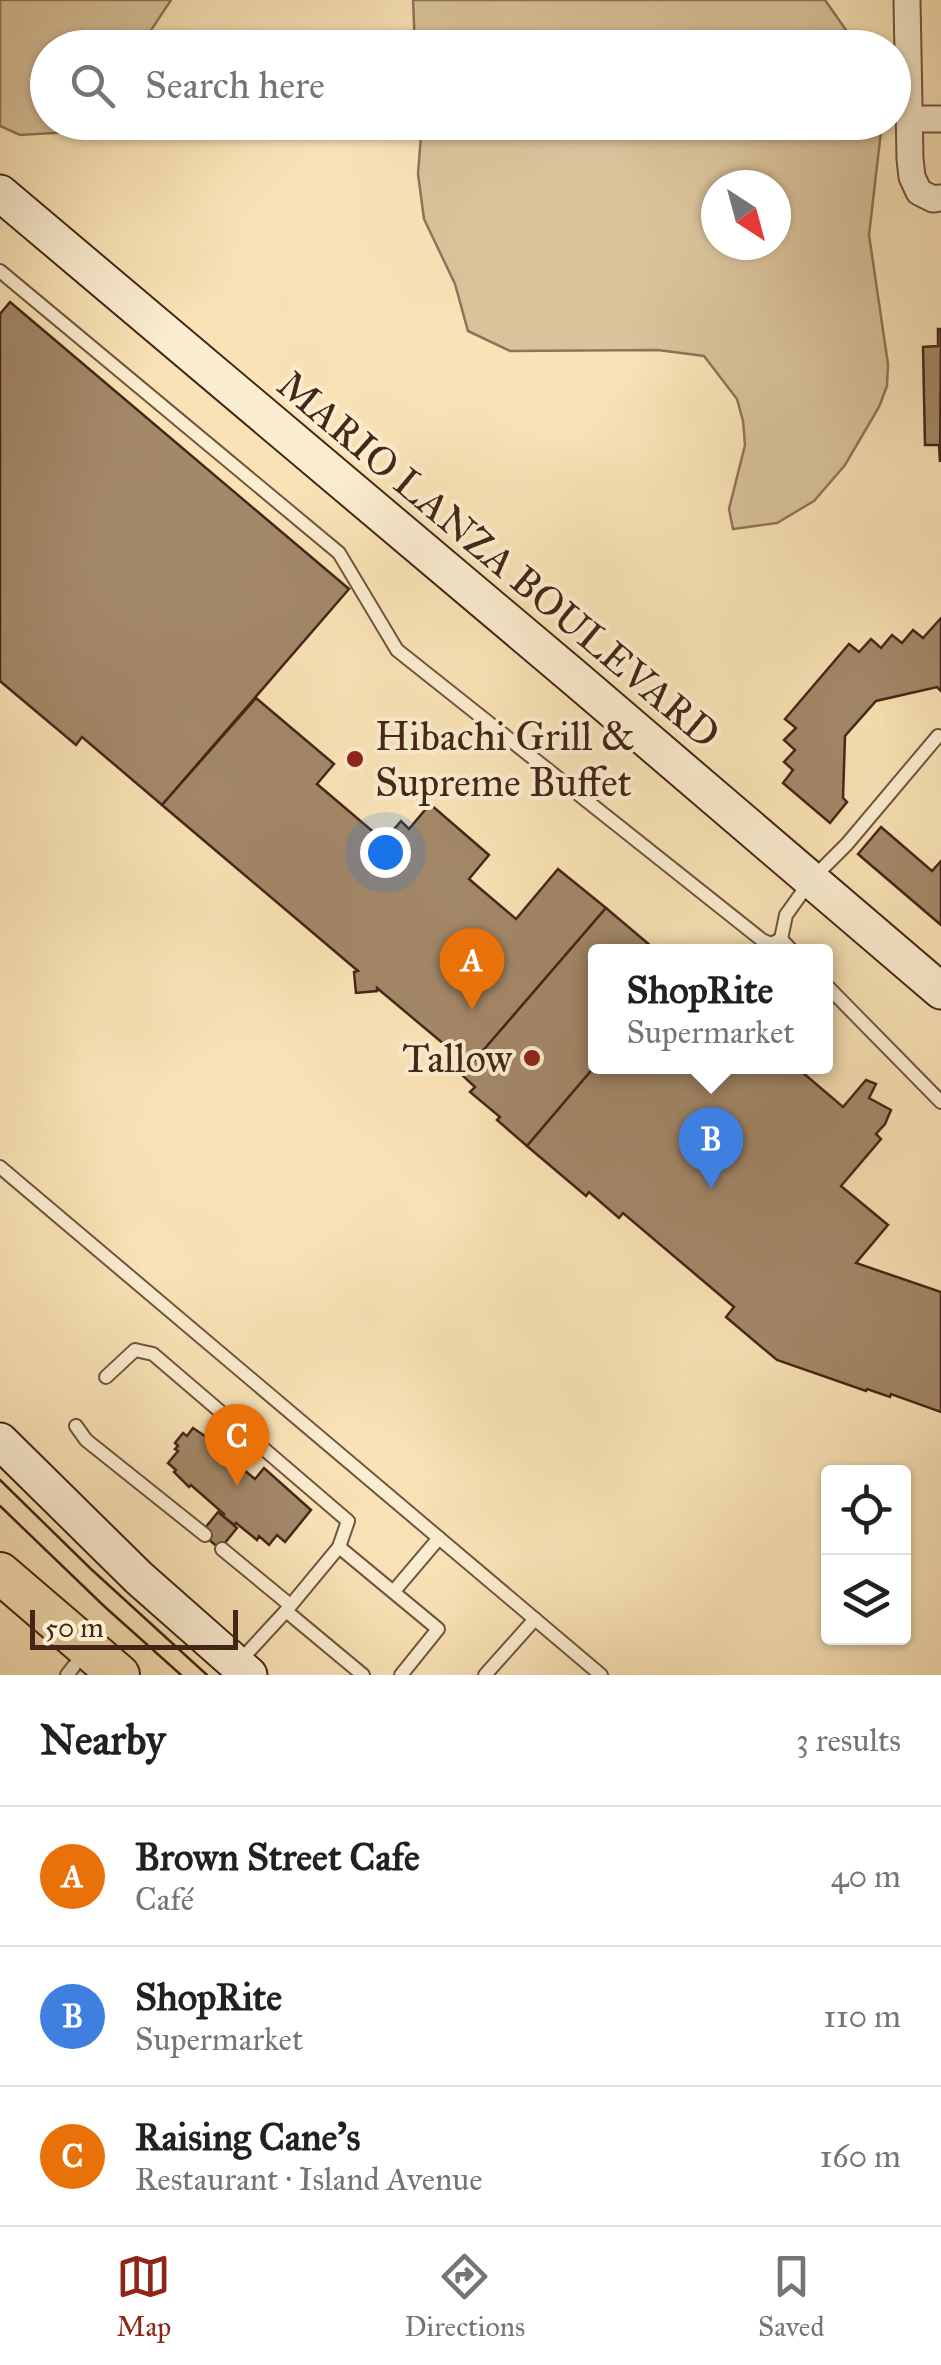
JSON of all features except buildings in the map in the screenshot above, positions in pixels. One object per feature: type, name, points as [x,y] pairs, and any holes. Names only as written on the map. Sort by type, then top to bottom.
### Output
[{"type":"main road","points":[[0,1572],[119,1675]]},
{"type":"main road","points":[[0,1607],[75,1672]]},
{"type":"street","points":[[907,0],[908,30]]},
{"type":"street","points":[[911,119],[941,119]]},
{"type":"street","points":[[911,140],[912,176],[919,192],[941,198]]},
{"type":"street","name":"MARIO LANZA BOULEVARD","points":[[4,204],[941,991]]},
{"type":"street","points":[[0,1440],[126,1566],[243,1670]]},
{"type":"lane","points":[[0,272],[339,553],[397,650],[762,940],[771,944],[780,939],[786,915],[812,880],[848,844],[938,736]]},
{"type":"lane","points":[[780,939],[785,944]]},
{"type":"lane","points":[[833,992],[941,1102]]},
{"type":"lane","points":[[0,1167],[601,1675]]},
{"type":"lane","points":[[106,1377],[134,1350],[153,1354],[348,1521],[339,1547],[243,1670]]},
{"type":"lane","points":[[76,1426],[86,1440],[205,1535]]},
{"type":"lane","points":[[394,1591],[439,1538]]},
{"type":"lane","points":[[339,1547],[438,1629],[401,1675]]},
{"type":"lane","points":[[222,1549],[364,1675]]},
{"type":"lane","points":[[485,1675],[535,1619]]},
{"type":"shaded area","points":[[0,0],[171,0],[151,30],[30,30],[30,134],[20,135],[0,126]]},
{"type":"shaded area","points":[[413,0],[825,0],[846,30],[414,30]]},
{"type":"shaded area","points":[[421,140],[880,140],[869,235],[888,364],[887,386],[845,465],[814,501],[777,523],[733,529],[729,509],[745,445],[743,421],[737,399],[704,356],[658,350],[510,351],[468,331],[455,284],[424,219],[418,174]]},
{"type":"tram line","points":[[0,1480],[207,1675]]},
{"type":"tram line","points":[[0,1506],[181,1675]]},
{"type":"place","name":"Hibachi Grill & Supreme Buffet","points":[[355,759]]},
{"type":"place","name":"Brown Street Cafe","points":[[472,1010]]},
{"type":"place","name":"Tallow","points":[[532,1058]]},
{"type":"place","name":"ShopRite","points":[[711,1189]]},
{"type":"place","name":"Raising Cane's","points":[[237,1486]]}]
